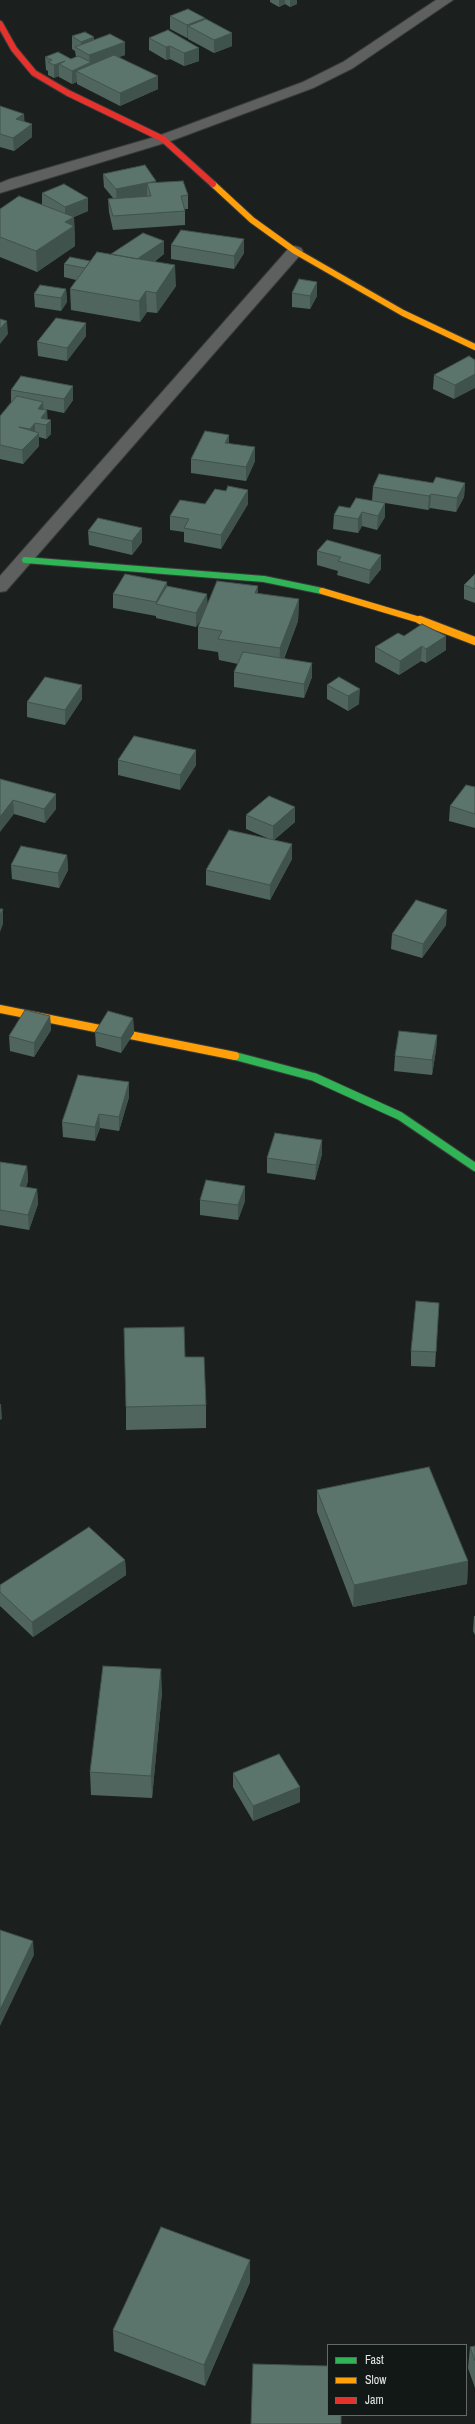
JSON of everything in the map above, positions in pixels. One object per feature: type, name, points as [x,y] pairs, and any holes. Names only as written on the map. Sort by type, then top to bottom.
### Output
[{"type":"street","points":[[0,188],[15,182],[163,139],[308,85],[348,65],[446,0]]},
{"type":"street","points":[[0,24],[14,49],[34,73],[68,93],[163,139],[252,220],[295,251],[403,313],[475,347]]},
{"type":"street","points":[[0,587],[295,251]]},
{"type":"street","points":[[24,560],[264,579],[322,591],[413,617],[475,641]]},
{"type":"street","points":[[0,1009],[245,1058],[314,1077],[400,1116],[475,1167]]},
{"type":"building","points":[[188,9],[205,18],[187,25],[170,16]]},
{"type":"building","points":[[206,19],[232,33],[214,40],[188,26]]},
{"type":"building","points":[[168,30],[199,48],[184,53],[170,46],[166,47],[149,38]]},
{"type":"building","points":[[85,32],[94,37],[81,42],[72,36]]},
{"type":"building","points":[[110,34],[125,42],[89,55],[75,47]]},
{"type":"building","points":[[58,52],[71,59],[78,56],[91,62],[72,71],[59,64],[65,61],[54,65],[48,62],[52,60],[45,57]]},
{"type":"building","points":[[114,55],[158,76],[120,93],[76,71]]},
{"type":"building","points":[[0,106],[24,114],[16,119],[32,124],[13,138],[0,134]]},
{"type":"building","points":[[145,165],[156,181],[116,189],[103,174]]},
{"type":"building","points":[[183,181],[188,195],[181,196],[185,211],[113,216],[108,199],[151,196],[147,183]]},
{"type":"building","points":[[64,184],[88,198],[65,207],[42,193]]},
{"type":"building","points":[[19,196],[74,217],[65,222],[74,226],[36,251],[0,237],[0,209]]},
{"type":"building","points":[[181,230],[244,239],[234,256],[171,245]]},
{"type":"building","points":[[143,233],[164,241],[137,259],[111,254]]},
{"type":"building","points":[[97,252],[175,265],[156,293],[146,291],[139,301],[70,289]]},
{"type":"building","points":[[70,257],[90,261],[85,268],[64,264]]},
{"type":"building","points":[[299,279],[317,282],[310,296],[292,293]]},
{"type":"building","points":[[40,285],[66,289],[61,298],[34,294]]},
{"type":"building","points":[[56,318],[86,323],[67,348],[37,342]]},
{"type":"building","points":[[0,319],[7,321],[0,329]]},
{"type":"building","points":[[469,356],[475,360],[475,374],[455,385],[434,375]]},
{"type":"building","points":[[21,376],[73,386],[64,399],[11,390]]},
{"type":"building","points":[[17,396],[43,402],[38,409],[47,410],[41,418],[51,420],[46,425],[35,423],[30,429],[19,427],[39,433],[22,450],[0,445],[0,416]]},
{"type":"building","points":[[205,431],[229,435],[225,443],[255,447],[246,467],[191,459]]},
{"type":"building","points":[[379,474],[433,483],[436,477],[465,483],[457,498],[431,494],[429,496],[373,487]]},
{"type":"building","points":[[228,486],[248,490],[221,535],[184,528],[189,519],[170,516],[180,500],[205,504],[215,489],[226,491]]},
{"type":"building","points":[[356,498],[385,503],[378,516],[362,512],[358,519],[334,515],[339,506],[350,508]]},
{"type":"building","points":[[98,518],[142,528],[132,541],[88,531]]},
{"type":"building","points":[[327,540],[381,555],[370,570],[338,561],[341,557],[317,551]]},
{"type":"building","points":[[125,574],[167,582],[156,602],[113,594]]},
{"type":"building","points":[[475,574],[475,589],[464,585]]},
{"type":"building","points":[[217,581],[258,586],[255,593],[299,599],[280,648],[218,639],[222,631],[198,627]]},
{"type":"building","points":[[167,586],[207,594],[196,613],[156,604]]},
{"type":"building","points":[[422,624],[446,636],[426,649],[422,646],[400,661],[375,647],[398,633],[404,636]]},
{"type":"building","points":[[243,652],[312,663],[304,684],[234,672]]},
{"type":"building","points":[[45,677],[82,685],[65,710],[27,702]]},
{"type":"building","points":[[339,677],[360,689],[348,696],[327,685]]},
{"type":"building","points":[[134,736],[196,750],[180,775],[118,760]]},
{"type":"building","points":[[0,779],[56,794],[44,809],[13,800],[0,817]]},
{"type":"building","points":[[466,785],[475,787],[475,814],[450,806]]},
{"type":"building","points":[[269,796],[295,807],[273,826],[246,815]]},
{"type":"building","points":[[229,830],[292,844],[270,885],[206,870]]},
{"type":"building","points":[[21,846],[67,855],[58,873],[11,865]]},
{"type":"building","points":[[416,900],[447,910],[423,944],[392,934]]},
{"type":"building","points":[[25,1010],[50,1016],[34,1043],[9,1036]]},
{"type":"building","points":[[108,1011],[133,1018],[121,1038],[95,1032]]},
{"type":"building","points":[[399,1031],[437,1035],[432,1060],[395,1056]]},
{"type":"building","points":[[78,1075],[129,1082],[119,1117],[99,1114],[95,1127],[62,1122]]},
{"type":"building","points":[[275,1133],[322,1140],[316,1165],[267,1158]]},
{"type":"building","points":[[0,1162],[27,1166],[20,1186],[37,1189],[28,1215],[0,1210]]},
{"type":"building","points":[[206,1180],[245,1186],[238,1205],[200,1200]]},
{"type":"building","points":[[416,1301],[439,1303],[436,1352],[411,1351]]},
{"type":"building","points":[[184,1327],[185,1357],[204,1357],[206,1405],[126,1407],[124,1328]]},
{"type":"building","points":[[429,1467],[468,1561],[354,1585],[317,1490]]},
{"type":"building","points":[[89,1527],[125,1560],[32,1622],[0,1592],[0,1585]]},
{"type":"building","points":[[103,1666],[161,1669],[151,1776],[90,1772]]},
{"type":"building","points":[[279,1754],[300,1787],[253,1806],[233,1773]]},
{"type":"building","points":[[0,1930],[33,1941],[0,2010]]},
{"type":"building","points":[[161,2227],[250,2260],[204,2365],[113,2330]]},
{"type":"building","points":[[475,2346],[475,2361],[470,2347]]},
{"type":"building","points":[[253,2364],[327,2366],[327,2416],[341,2416],[341,2424],[251,2424]]},
{"type":"traffic: fast","points":[[25,560],[264,579],[322,591]]},
{"type":"traffic: fast","points":[[235,1056],[314,1077],[400,1116],[475,1167]]},
{"type":"traffic: slow","points":[[213,184],[252,220],[295,251],[403,313],[475,347]]},
{"type":"traffic: slow","points":[[322,591],[413,617],[475,641]]},
{"type":"traffic: slow","points":[[0,1009],[235,1056]]},
{"type":"traffic: jam","points":[[0,24],[14,49],[34,73],[68,93],[163,139],[213,184]]}]
